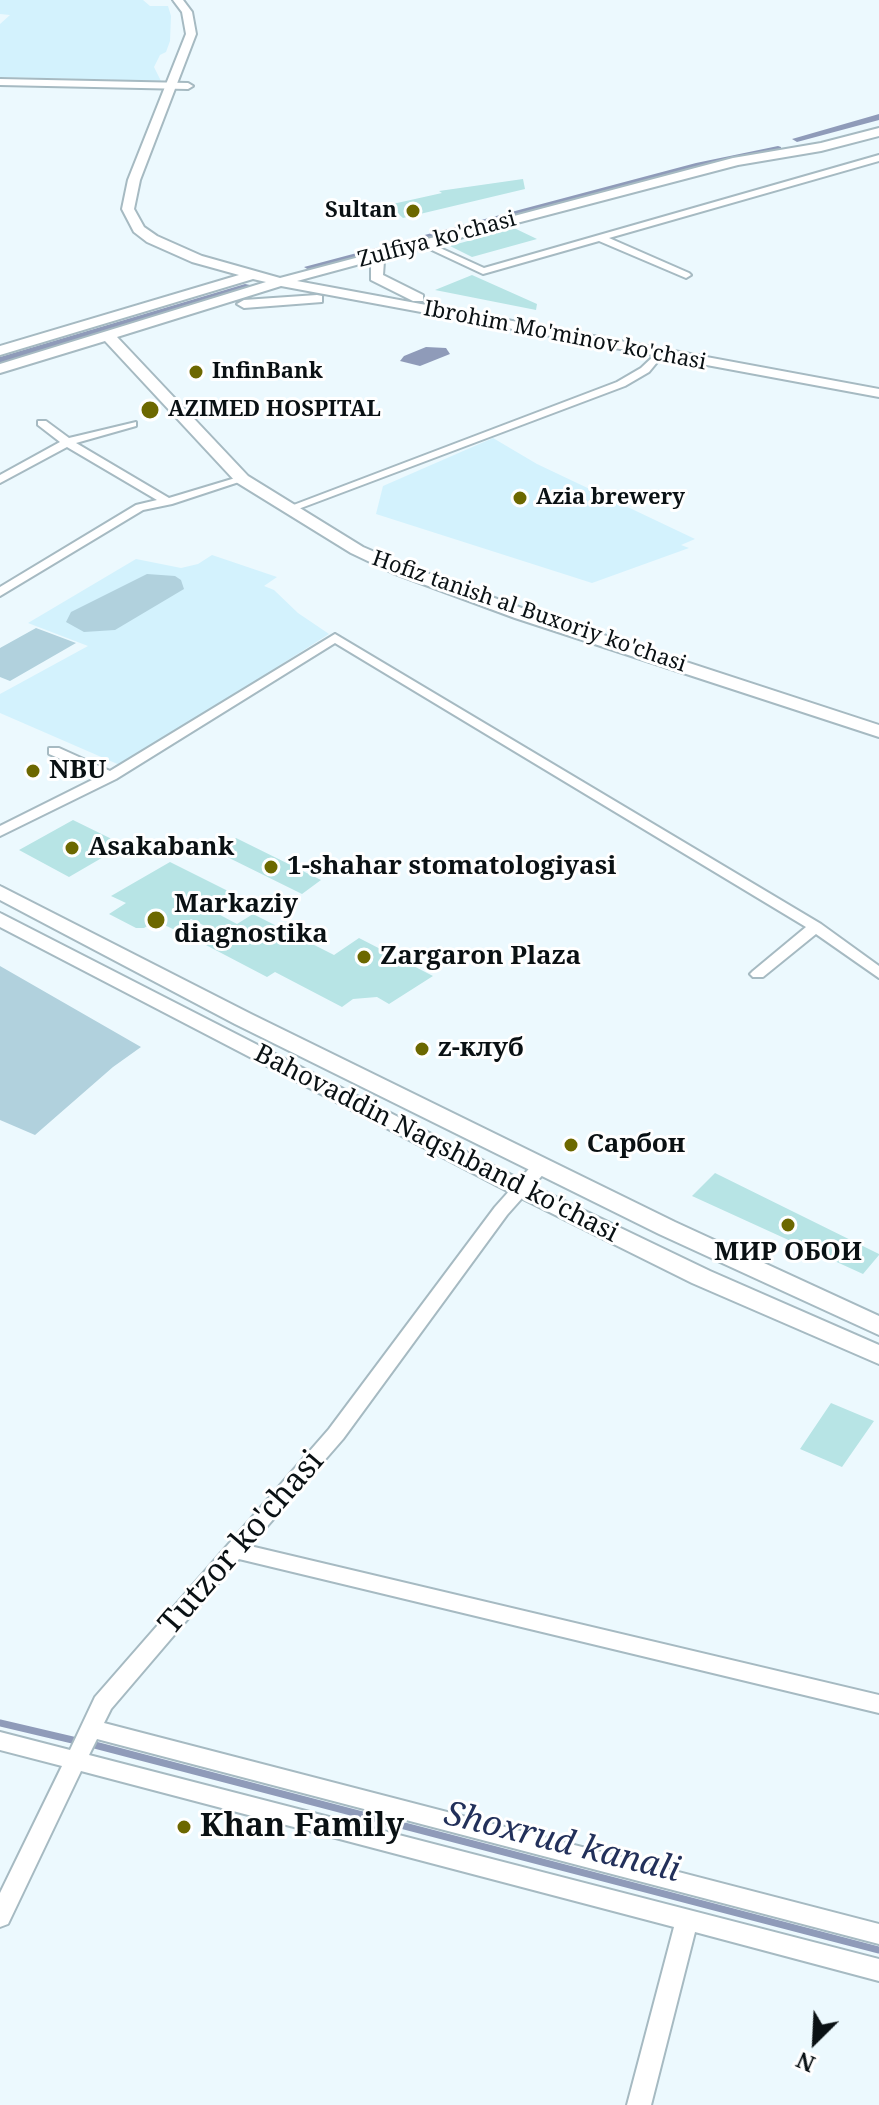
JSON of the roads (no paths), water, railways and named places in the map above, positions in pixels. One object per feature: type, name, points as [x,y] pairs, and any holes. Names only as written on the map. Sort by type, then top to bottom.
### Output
[{"type":"main road","points":[[178,0],[187,12],[191,34],[134,180],[128,209],[139,229],[152,239],[197,259],[251,275]]},
{"type":"main road","points":[[155,167],[188,86],[202,38],[201,23],[189,0]]},
{"type":"main road","name":"Zulfiya ko'chasi","points":[[0,369],[183,313],[276,276],[735,151],[809,143],[879,126]]},
{"type":"main road","name":"Zulfiya ko'chasi","points":[[276,276],[304,275],[737,161],[821,147],[879,132]]},
{"type":"main road","points":[[146,213],[158,231],[176,242],[276,276]]},
{"type":"main road","points":[[387,253],[378,260],[376,277],[418,298]]},
{"type":"main road","points":[[196,292],[205,280],[197,259]]},
{"type":"main road","points":[[0,351],[251,275]]},
{"type":"main road","name":"Ibrohim Mo'minov ko'chasi","points":[[251,275],[276,276],[400,305],[879,384]]},
{"type":"main road","name":"Ibrohim Mo'minov ko'chasi","points":[[304,275],[624,343],[658,355],[879,393]]},
{"type":"main road","points":[[183,313],[289,299],[400,305]]},
{"type":"main road","name":"Hofiz tanish al Buxoriy ko'chasi","points":[[115,334],[242,473],[289,509],[357,550],[434,583],[879,731]]},
{"type":"main road","name":"Hofiz tanish al Buxoriy ko'chasi","points":[[242,473],[421,564],[879,716]]},
{"type":"main road","name":"Bahovaddin Naqshband ko'chasi","points":[[0,892],[243,1019],[667,1228],[879,1326]]},
{"type":"main road","name":"Bahovaddin Naqshband ko'chasi","points":[[0,919],[521,1189],[688,1270],[879,1355]]},
{"type":"street","points":[[0,82],[188,86]]},
{"type":"street","points":[[424,244],[483,271],[879,158]]},
{"type":"street","points":[[603,239],[686,275]]},
{"type":"street","points":[[289,509],[621,384],[645,370],[658,355]]},
{"type":"street","points":[[42,423],[67,442],[168,502]]},
{"type":"street","points":[[0,480],[67,442],[132,424]]},
{"type":"street","points":[[0,592],[140,507],[168,502],[242,473]]},
{"type":"street","points":[[0,832],[111,776],[335,638],[816,927],[879,973]]},
{"type":"street","points":[[54,751],[111,776]]},
{"type":"street","points":[[758,974],[816,927]]},
{"type":"street","name":"Tutzor ko'chasi","points":[[0,1917],[103,1703],[336,1434],[501,1211],[541,1166]]},
{"type":"street","points":[[237,1551],[879,1704]]},
{"type":"street","points":[[93,1729],[879,1934]]},
{"type":"street","points":[[0,1741],[879,1970]]},
{"type":"street","points":[[639,2105],[687,1920]]},
{"type":"waterway","points":[[797,139],[879,117]]},
{"type":"waterway","points":[[309,267],[700,165],[778,149]]},
{"type":"waterway","points":[[0,361],[249,286]]},
{"type":"waterway","name":"Shoxrud kanali","points":[[0,1723],[81,1742]]},
{"type":"waterway","name":"Shoxrud kanali","points":[[91,1744],[879,1950]]},
{"type":"place","name":"Sultan","points":[[413,211]]},
{"type":"place","name":"InfinBank","points":[[196,372]]},
{"type":"place","name":"AZIMED HOSPITAL","points":[[150,410]]},
{"type":"place","name":"Azia brewery","points":[[520,498]]},
{"type":"place","name":"NBU","points":[[33,771]]},
{"type":"place","name":"Asakabank","points":[[72,848]]},
{"type":"place","name":"1-shahar stomatologiyasi","points":[[271,867]]},
{"type":"place","name":"Markaziy diagnostika","points":[[156,920]]},
{"type":"place","name":"Zargaron Plaza","points":[[364,957]]},
{"type":"place","name":"z-клуб","points":[[422,1049]]},
{"type":"place","name":"Сарбон","points":[[571,1145]]},
{"type":"place","name":"МИР ОБОИ","points":[[788,1225]]},
{"type":"place","name":"Khan Family","points":[[184,1827]]}]
